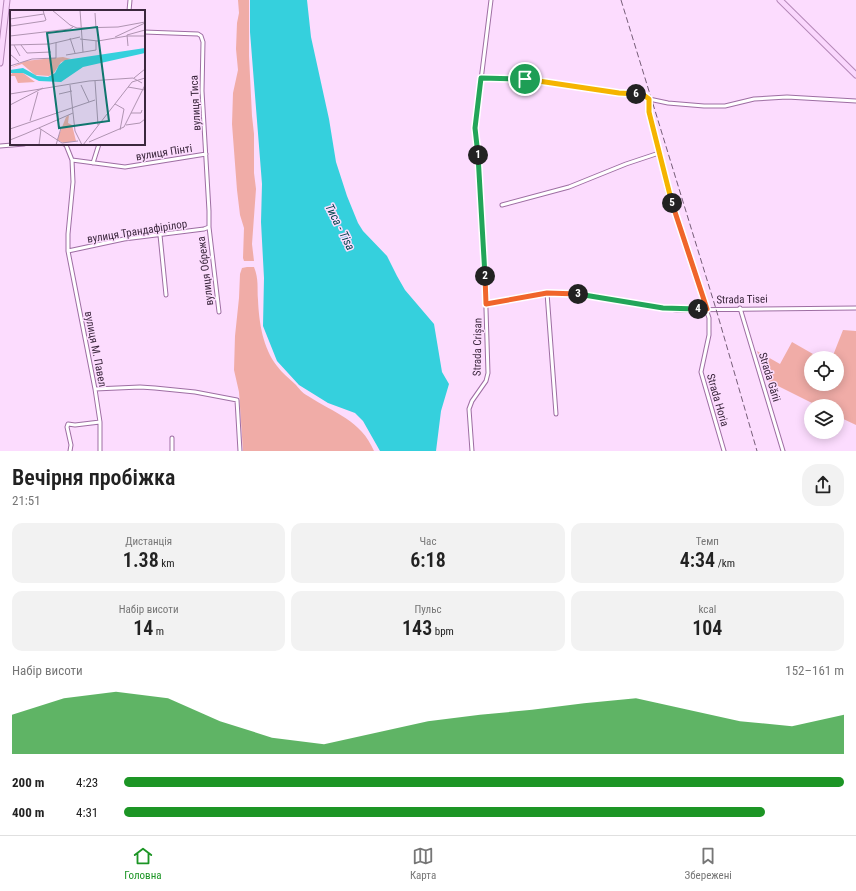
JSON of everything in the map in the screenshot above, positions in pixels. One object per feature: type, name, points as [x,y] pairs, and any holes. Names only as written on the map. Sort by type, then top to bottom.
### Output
[{"type":"main road","points":[[0,61],[3,13],[7,0]]},
{"type":"main road","points":[[780,0],[856,75]]},
{"type":"street","points":[[129,10],[130,0]]},
{"type":"street","name":"Strada Crișan","points":[[472,451],[469,409],[472,401],[486,381],[488,373],[480,176],[475,128],[491,0]]},
{"type":"street","name":"вулиця Тиса","points":[[145,32],[198,34],[202,36],[202,91],[209,227]]},
{"type":"street","points":[[481,78],[525,79],[619,93],[638,94],[649,99],[692,106],[725,106],[754,99],[787,97],[856,101]]},
{"type":"street","name":"Strada Horia","points":[[649,99],[649,112],[670,196],[709,318],[708,335],[701,372],[724,451]]},
{"type":"street","points":[[0,146],[12,145]]},
{"type":"street","points":[[66,145],[72,160]]},
{"type":"street","points":[[93,163],[99,145]]},
{"type":"street","points":[[502,205],[569,187],[626,164],[659,153]]},
{"type":"street","name":"вулиця Пінті","points":[[72,160],[125,167],[206,154]]},
{"type":"street","name":"вулиця М. Павел","points":[[72,160],[73,182],[68,234],[68,251],[95,389],[100,422],[100,451]]},
{"type":"street","name":"вулиця Трандафірілор","points":[[68,251],[124,239],[204,230],[209,227]]},
{"type":"street","name":"вулиця Обрежа","points":[[209,227],[219,312]]},
{"type":"street","points":[[160,235],[166,295]]},
{"type":"street","points":[[547,293],[556,414]]},
{"type":"street","name":"Strada Tisei","points":[[486,304],[547,293],[589,295],[663,308],[856,308]]},
{"type":"street","name":"Strada Gării","points":[[740,308],[782,451]]},
{"type":"street","points":[[95,389],[140,387],[155,388],[195,392],[237,400],[240,451]]},
{"type":"street","points":[[70,451],[71,445],[67,427],[68,424],[75,426],[100,422]]},
{"type":"street","points":[[172,438],[172,451]]},
{"type":"shaded area","points":[[238,0],[249,0],[249,56],[256,189],[252,244],[254,261],[244,261],[243,258],[244,228],[240,215],[237,190],[232,124],[233,93],[238,70],[236,49],[239,13]]},
{"type":"shaded area","points":[[254,267],[256,272],[259,317],[265,343],[272,359],[283,373],[304,393],[354,424],[368,440],[374,451],[243,451],[239,392],[234,370],[240,274],[242,268]]},
{"type":"shaded area","points":[[843,330],[856,331],[856,425],[844,419],[844,399],[804,399],[766,380],[757,351],[780,364],[792,342],[808,351],[804,351],[804,391],[844,391],[844,351],[835,351]]},
{"type":"water","name":"Тиса - Tisa","points":[[250,0],[307,0],[311,37],[329,119],[336,162],[347,196],[358,223],[363,231],[387,256],[405,290],[434,324],[442,372],[449,384],[441,411],[436,451],[380,451],[363,421],[355,413],[328,403],[299,385],[277,361],[263,326],[264,278],[261,222],[262,184],[250,32]]},
{"type":"railway","points":[[621,0],[716,309],[757,451]]},
{"type":"route","points":[[481,78],[525,79],[624,94],[638,94],[649,99],[649,112],[670,196],[707,309],[677,310],[569,293],[547,293],[486,304],[480,176],[475,128],[481,78]]}]
